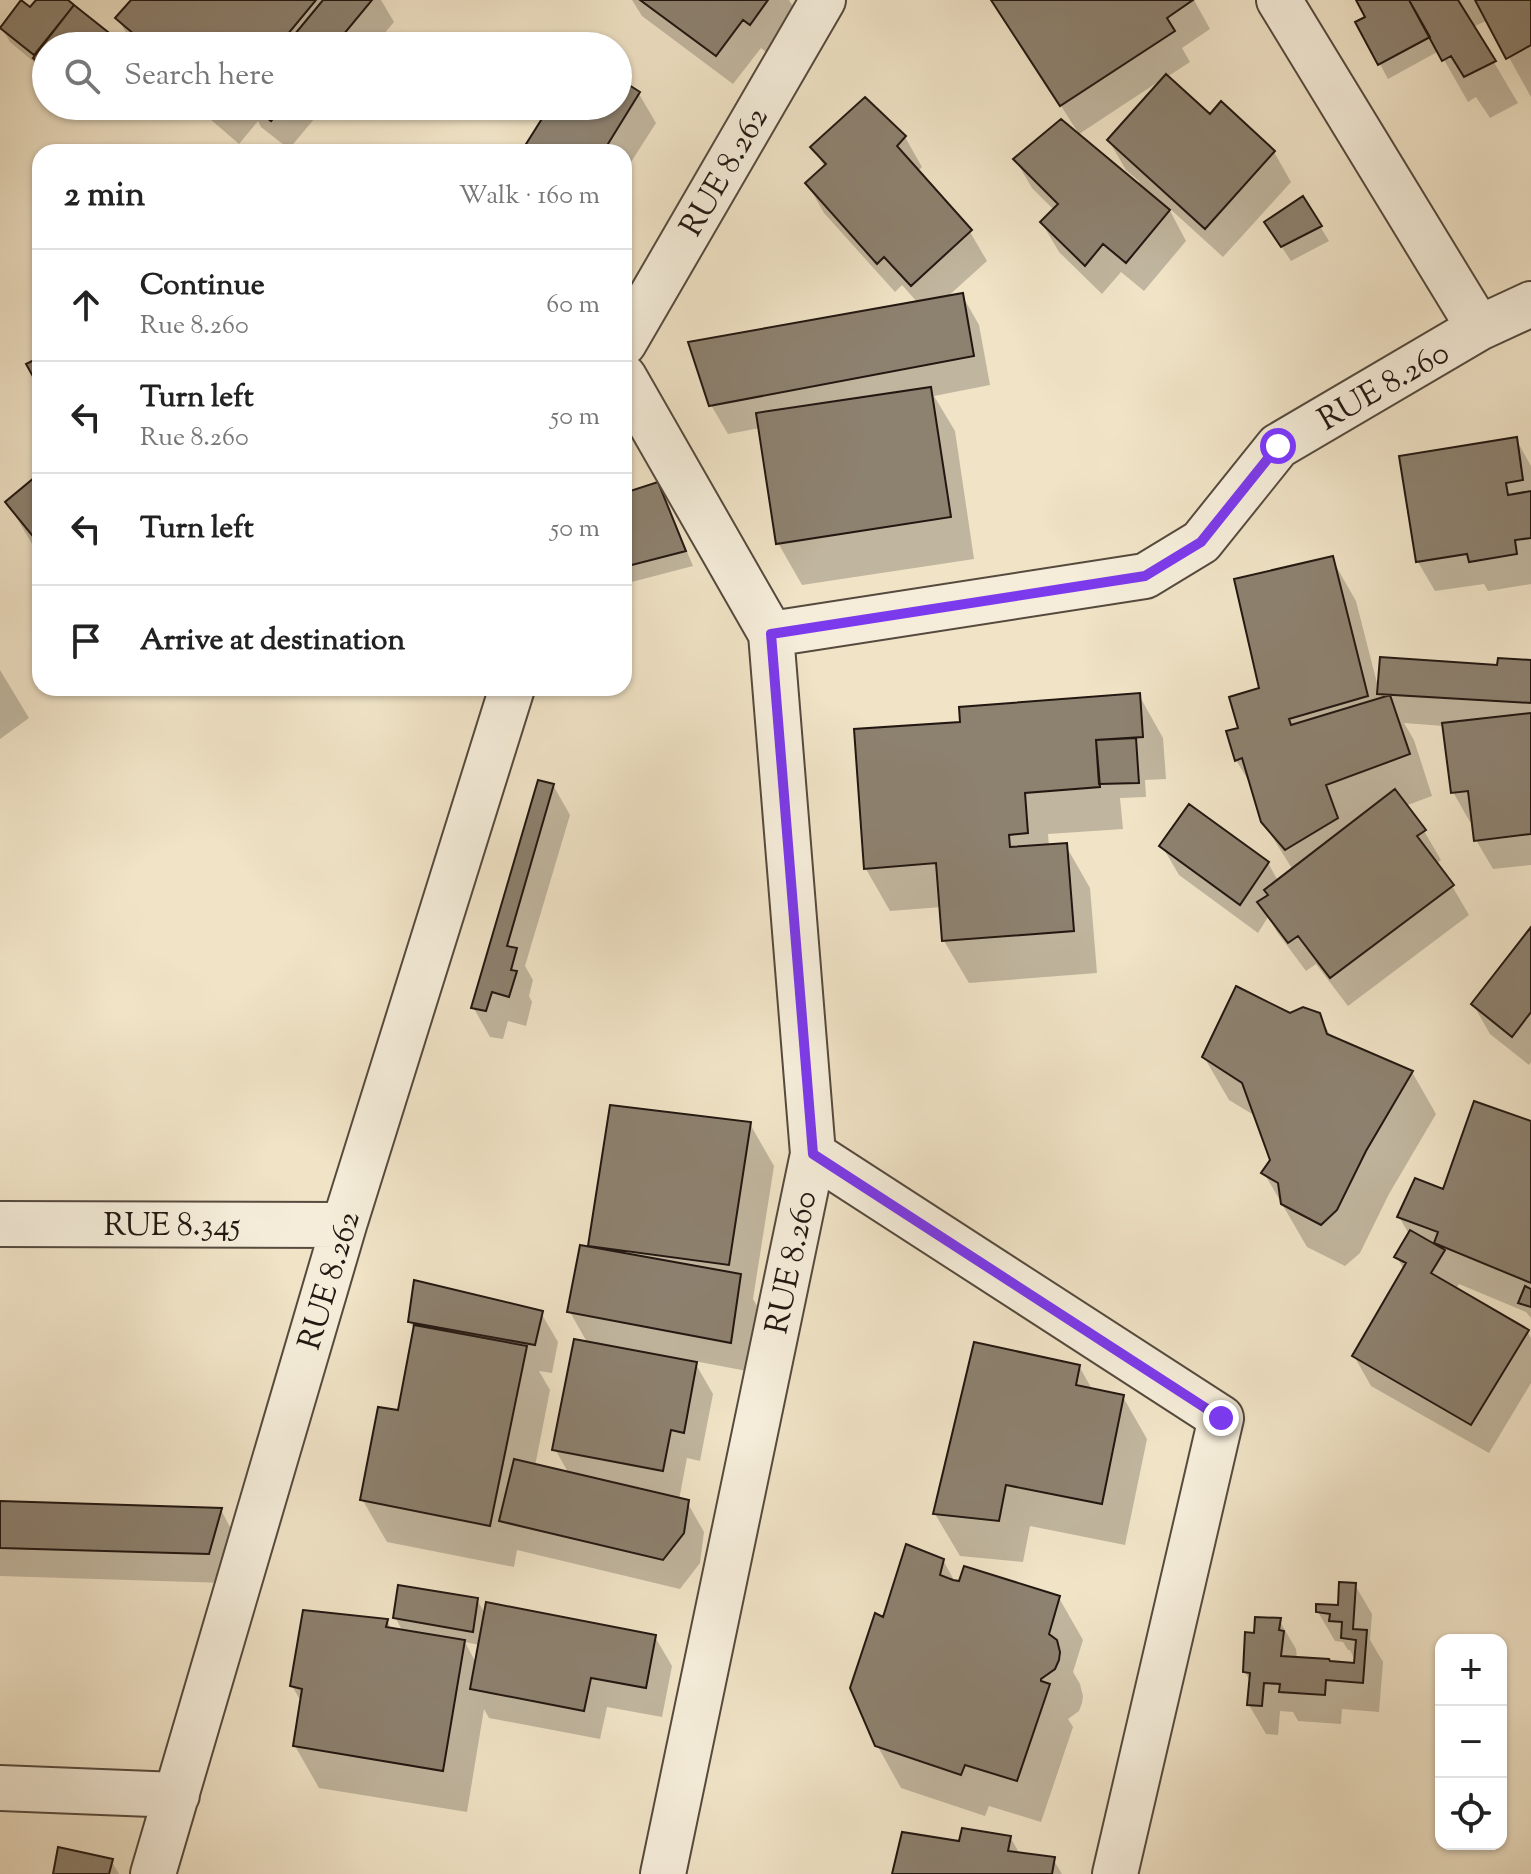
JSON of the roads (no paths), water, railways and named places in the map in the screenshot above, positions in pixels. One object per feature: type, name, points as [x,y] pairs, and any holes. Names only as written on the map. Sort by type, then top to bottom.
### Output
[{"type":"street","name":"RUE 8.262","points":[[632,329],[823,0]]},
{"type":"street","points":[[1279,0],[1479,328]]},
{"type":"street","name":"RUE 8.260","points":[[663,1874],[813,1154],[771,634],[1145,576],[1201,542],[1278,446],[1479,328],[1531,304]]},
{"type":"street","points":[[632,391],[771,634]]},
{"type":"street","name":"RUE 8.262","points":[[153,1874],[344,1225],[509,696]]},
{"type":"street","points":[[813,1154],[1221,1418],[1115,1874]]},
{"type":"street","name":"RUE 8.345","points":[[0,1224],[344,1225]]},
{"type":"street","points":[[0,1788],[177,1795]]}]
